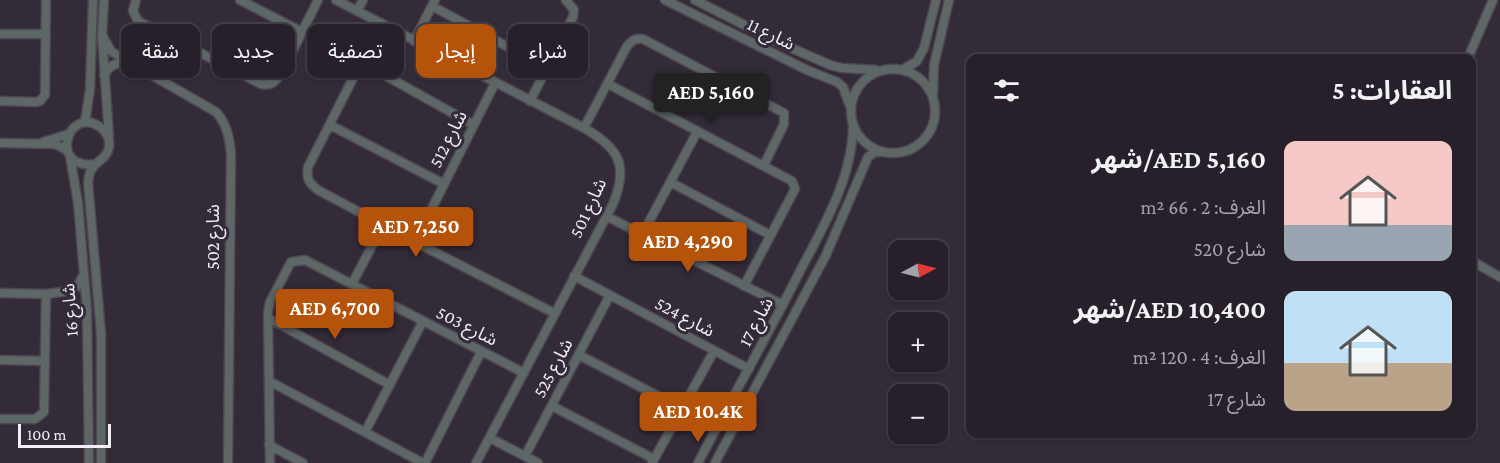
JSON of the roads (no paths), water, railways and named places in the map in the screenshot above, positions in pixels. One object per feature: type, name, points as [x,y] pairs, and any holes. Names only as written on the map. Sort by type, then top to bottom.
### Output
[{"type":"street","points":[[0,101],[35,102],[43,98],[46,84],[46,0]]},
{"type":"street","points":[[85,122],[90,89],[93,0]]},
{"type":"street","points":[[0,143],[55,144],[77,162],[86,165],[96,164],[104,158],[109,149],[109,139],[102,36],[104,0]]},
{"type":"street","points":[[136,0],[133,10],[138,21],[268,86],[276,82],[282,72],[318,0]]},
{"type":"street","points":[[240,0],[302,32]]},
{"type":"street","name":"شارع 501","points":[[336,0],[604,139],[612,147],[620,169],[618,191],[606,216],[476,463]]},
{"type":"street","points":[[357,11],[363,0]]},
{"type":"street","points":[[566,0],[574,10],[569,24]]},
{"type":"street","name":"شارع 11","points":[[665,0],[807,70],[837,82],[843,87],[851,107]]},
{"type":"street","name":"شارع 11","points":[[695,0],[780,43],[830,65],[879,70]]},
{"type":"street","points":[[904,69],[917,61],[924,48],[936,0]]},
{"type":"street","points":[[933,97],[922,80],[904,69],[879,70],[868,76],[853,95],[851,107],[853,124],[859,136],[869,146],[882,152],[902,152],[919,144],[928,135],[934,123],[936,110],[933,97],[934,65],[949,0]]},
{"type":"street","points":[[1470,54],[1493,0]]},
{"type":"street","points":[[414,41],[434,3],[508,46]]},
{"type":"street","points":[[0,34],[46,34]]},
{"type":"street","name":"شارع 502","points":[[102,36],[111,51],[121,58]]},
{"type":"street","points":[[584,128],[631,41],[637,38],[643,39],[784,113],[784,124],[764,165]]},
{"type":"street","points":[[104,76],[107,70],[117,63],[121,63]]},
{"type":"street","name":"شارع 502","points":[[156,78],[216,112],[222,119],[229,138],[231,153],[228,463]]},
{"type":"street","points":[[353,78],[308,167],[308,181],[318,190],[414,242],[554,313]]},
{"type":"street","points":[[390,78],[474,124]]},
{"type":"street","points":[[530,101],[542,78]]},
{"type":"street","name":"شارع 512","points":[[414,242],[495,83]]},
{"type":"street","points":[[608,84],[764,165],[795,185],[795,189],[744,286]]},
{"type":"street","points":[[68,153],[66,142],[69,134],[75,126],[85,122],[96,124],[104,130],[109,139]]},
{"type":"street","name":"شارع 17","points":[[698,463],[826,222],[851,151],[853,124]]},
{"type":"street","points":[[330,125],[444,184]]},
{"type":"street","points":[[642,235],[697,132]]},
{"type":"street","points":[[39,143],[69,134]]},
{"type":"street","name":"شارع 17","points":[[715,463],[826,255],[868,157],[875,152],[882,152]]},
{"type":"street","name":"شارع 16","points":[[68,153],[78,203],[87,310],[88,463]]},
{"type":"street","name":"شارع 16","points":[[96,164],[92,168],[88,182],[101,334],[101,463]]},
{"type":"street","points":[[670,182],[770,235]]},
{"type":"street","points":[[606,216],[783,305]]},
{"type":"street","points":[[352,284],[383,225]]},
{"type":"street","name":"شارع 503","points":[[270,463],[268,318],[270,302],[291,262],[305,260],[524,373]]},
{"type":"street","points":[[1476,263],[1500,277]]},
{"type":"street","points":[[0,293],[62,292],[76,287],[81,282],[84,272]]},
{"type":"street","name":"شارع 524","points":[[574,276],[749,369]]},
{"type":"street","points":[[62,292],[78,297],[83,301],[87,310]]},
{"type":"street","points":[[0,418],[35,419],[44,412],[46,294]]},
{"type":"street","name":"شارع 525","points":[[525,456],[610,295]]},
{"type":"street","points":[[268,318],[390,385]]},
{"type":"street","points":[[365,432],[423,321]]},
{"type":"street","points":[[88,335],[94,349],[93,381],[95,385],[102,387]]},
{"type":"street","points":[[552,406],[653,461],[714,351]]},
{"type":"street","points":[[269,381],[424,463],[482,352]]},
{"type":"street","points":[[579,355],[681,408]]},
{"type":"street","points":[[0,360],[45,361]]},
{"type":"street","points":[[705,463],[706,456],[721,426],[720,420]]},
{"type":"street","points":[[88,437],[96,441],[96,463]]},
{"type":"street","points":[[490,438],[538,463]]},
{"type":"street","points":[[270,445],[303,463]]}]
